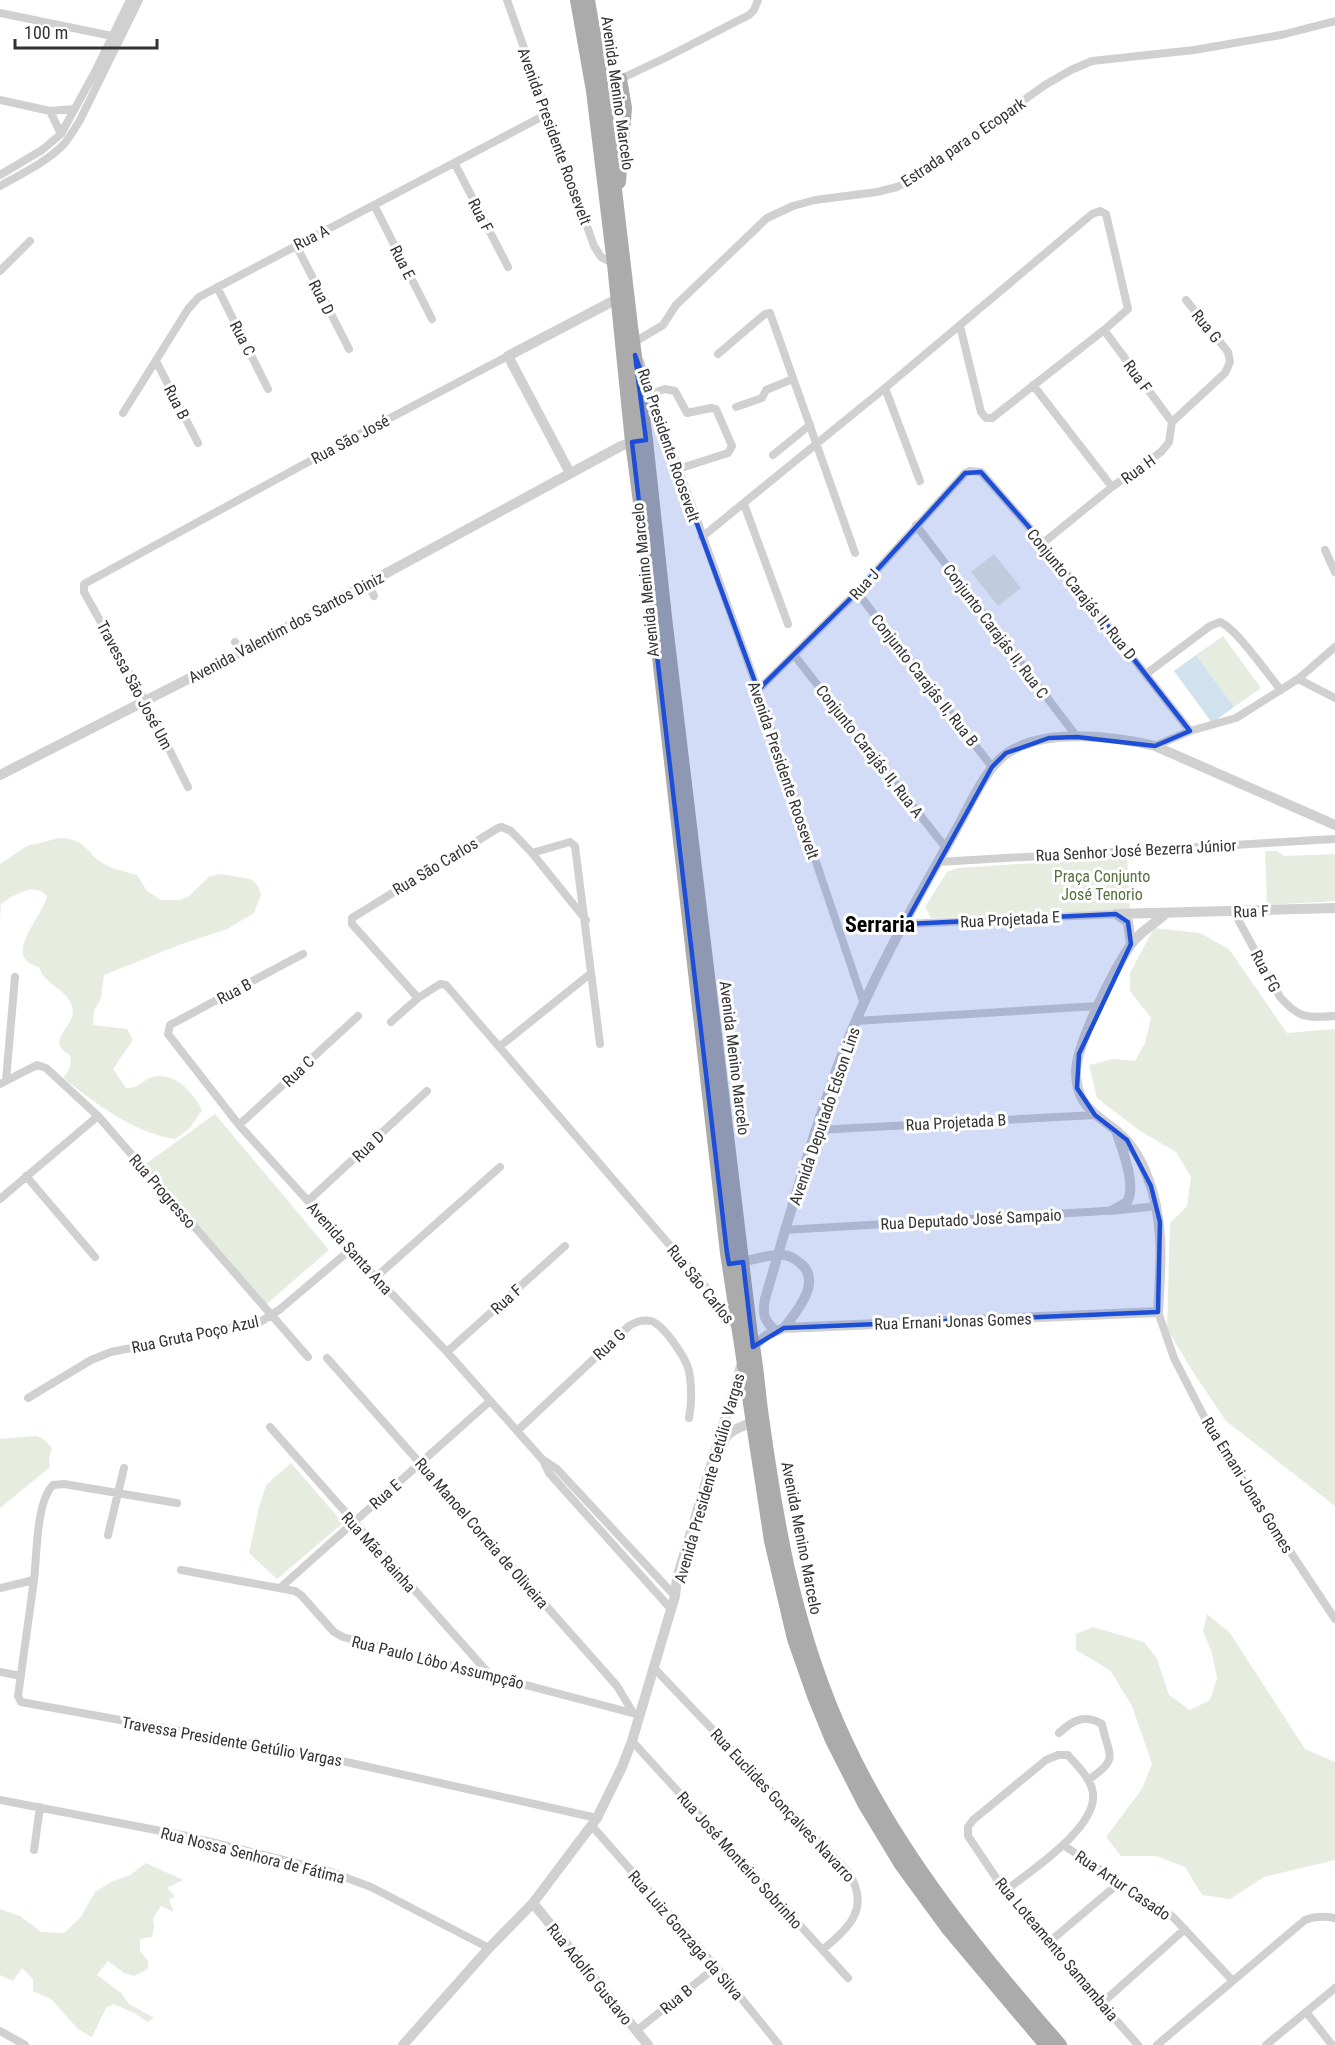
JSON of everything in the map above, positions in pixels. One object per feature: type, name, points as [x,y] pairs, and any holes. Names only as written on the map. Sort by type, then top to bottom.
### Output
[{"type":"main road","name":"Avenida Menino Marcelo","points":[[577,0],[598,89],[646,440],[736,1263],[738,1330],[788,1569],[822,1682],[848,1746],[876,1800],[917,1866],[978,1947],[1060,2045]]},
{"type":"main road","name":"Avenida Menino Marcelo","points":[[588,0],[632,442],[736,1263],[753,1347],[757,1420],[771,1541],[794,1639],[814,1696],[832,1740],[865,1805],[900,1863],[949,1930],[1046,2045]]},
{"type":"main road","points":[[616,208],[625,108],[620,79]]},
{"type":"street","points":[[0,175],[42,150],[61,134],[96,70],[130,0]]},
{"type":"street","points":[[0,186],[44,160],[62,146],[70,136],[139,0]]},
{"type":"street","name":"Avenida Presidente Roosevelt","points":[[507,0],[594,246],[601,257],[614,264]]},
{"type":"street","points":[[598,89],[665,54],[749,15],[758,0]]},
{"type":"street","points":[[0,13],[112,36]]},
{"type":"street","name":"Estrada para o Ecopark","points":[[634,349],[663,325],[676,305],[767,218],[793,206],[815,200],[877,192],[897,187],[911,180],[1006,112],[1071,70],[1102,60],[1194,50],[1281,35],[1335,21]]},
{"type":"street","points":[[0,100],[50,111],[74,109]]},
{"type":"street","points":[[50,111],[61,134]]},
{"type":"street","name":"Rua A","points":[[123,413],[188,309],[199,297],[547,114]]},
{"type":"street","name":"Rua F","points":[[455,164],[507,267]]},
{"type":"street","name":"Rua E","points":[[374,205],[432,318]]},
{"type":"street","points":[[702,537],[1085,221],[1100,211],[1108,218],[1128,309],[992,418],[986,418],[981,412],[960,326]]},
{"type":"street","points":[[0,271],[30,241]]},
{"type":"street","name":"Rua D","points":[[296,245],[349,349]]},
{"type":"street","name":"Rua C","points":[[217,287],[268,389]]},
{"type":"street","name":"Rua São José","points":[[86,583],[356,436],[617,299]]},
{"type":"street","name":"Rua G","points":[[1186,300],[1228,352]]},
{"type":"street","points":[[718,354],[765,314],[770,314],[855,553]]},
{"type":"street","name":"Rua F","points":[[1104,330],[1172,422]]},
{"type":"street","name":"Rua Presidente Roosevelt","points":[[634,349],[641,363],[702,537]]},
{"type":"street","name":"Rua H","points":[[1043,543],[1166,446],[1171,436],[1172,422],[1225,373],[1230,362],[1228,352]]},
{"type":"street","points":[[508,356],[570,473]]},
{"type":"street","name":"Rua B","points":[[156,361],[198,443]]},
{"type":"street","points":[[736,407],[762,398],[766,390],[793,379]]},
{"type":"street","points":[[1033,385],[1112,487]]},
{"type":"street","points":[[885,388],[920,481]]},
{"type":"street","points":[[651,394],[665,389],[676,392],[687,413],[716,409],[732,446],[728,453],[678,469]]},
{"type":"street","points":[[773,455],[810,425]]},
{"type":"street","name":"Avenida Valentim dos Santos Diniz","points":[[0,775],[145,701],[238,647],[368,583],[621,446],[646,440]]},
{"type":"street","name":"Conjunto Carajás II, Rua D","points":[[965,473],[981,472],[1043,543],[1190,731]]},
{"type":"street","name":"Rua J","points":[[758,690],[857,592],[965,473]]},
{"type":"street","points":[[744,504],[788,624]]},
{"type":"street","name":"Conjunto Carajás II, Rua C","points":[[916,525],[1077,737]]},
{"type":"street","name":"Avenida Presidente Roosevelt","points":[[702,537],[758,690],[864,1004]]},
{"type":"street","points":[[1325,550],[1335,572]]},
{"type":"street","name":"Travessa São José Um","points":[[86,583],[84,592],[145,701],[188,787]]},
{"type":"street","points":[[368,583],[374,596]]},
{"type":"street","name":"Conjunto Carajás II, Rua B","points":[[857,592],[992,767]]},
{"type":"street","points":[[1146,674],[1210,626],[1220,622],[1225,624],[1241,641],[1281,690]]},
{"type":"street","points":[[1155,746],[1190,731],[1236,718],[1298,679],[1335,647]]},
{"type":"street","name":"Conjunto Carajás II, Rua A","points":[[794,655],[946,848]]},
{"type":"street","points":[[1298,679],[1335,698]]},
{"type":"street","name":"Avenida Deputado Edson Lins","points":[[777,1255],[838,1065],[856,1021],[938,862],[992,767],[1006,753],[1021,745],[1049,738],[1112,738],[1155,746],[1335,825]]},
{"type":"street","name":"Rua São Carlos","points":[[586,920],[532,853],[510,831],[502,827],[352,918],[352,924],[418,998],[442,983],[446,985],[704,1285],[738,1330]]},
{"type":"street","name":"Rua Senhor José Bezerra Júnior","points":[[938,862],[1335,838]]},
{"type":"street","points":[[532,853],[573,843],[586,920],[590,974],[600,1044]]},
{"type":"street","name":"Rua F","points":[[1116,914],[1335,908]]},
{"type":"street","name":"Rua FG","points":[[1234,912],[1280,998],[1293,1011],[1309,1018],[1335,1016]]},
{"type":"street","points":[[1158,1312],[1160,1250],[1157,1206],[1145,1170],[1127,1140],[1095,1115],[1083,1101],[1077,1088],[1076,1071],[1079,1054],[1098,1006],[1131,944],[1167,913]]},
{"type":"street","points":[[1116,914],[1128,922],[1131,944]]},
{"type":"street","name":"Rua Projetada E","points":[[904,924],[1116,914]]},
{"type":"street","name":"Rua B","points":[[168,1029],[170,1025],[303,954]]},
{"type":"street","points":[[499,1047],[590,974]]},
{"type":"street","points":[[3,1082],[15,977]]},
{"type":"street","points":[[391,1022],[418,998]]},
{"type":"street","points":[[856,1021],[1098,1006]]},
{"type":"street","name":"Rua C","points":[[239,1125],[358,1016]]},
{"type":"street","name":"Avenida Santa Ana","points":[[168,1029],[168,1034],[239,1125],[350,1250],[447,1352],[542,1459],[557,1469],[675,1596]]},
{"type":"street","name":"Rua Progresso","points":[[3,1082],[34,1066],[42,1065],[98,1116],[308,1357]]},
{"type":"street","name":"Rua D","points":[[308,1201],[427,1091]]},
{"type":"street","name":"Rua Projetada B","points":[[817,1130],[1095,1115]]},
{"type":"street","points":[[0,1199],[98,1116]]},
{"type":"street","points":[[1113,1210],[1127,1202],[1131,1191],[1116,1130]]},
{"type":"street","points":[[376,1277],[500,1167]]},
{"type":"street","points":[[26,1176],[95,1257]]},
{"type":"street","name":"Rua Deputado José Sampaio","points":[[784,1230],[1157,1206]]},
{"type":"street","name":"Rua F","points":[[447,1352],[564,1246]]},
{"type":"street","name":"Rua Gruta Poço Azul","points":[[28,1398],[91,1360],[111,1352],[260,1322],[271,1316],[350,1250]]},
{"type":"street","points":[[777,1255],[763,1310],[765,1320],[780,1329]]},
{"type":"street","points":[[736,1263],[777,1255],[795,1259],[808,1270],[810,1277],[809,1288],[780,1329],[753,1347]]},
{"type":"street","name":"Rua Ernani Jonas Gomes","points":[[780,1329],[1158,1312]]},
{"type":"street","name":"Rua Emani Jonas Gomes","points":[[1158,1312],[1174,1358],[1216,1440],[1335,1619]]},
{"type":"street","name":"Rua G","points":[[517,1431],[628,1326],[644,1320],[655,1323],[684,1357],[691,1386],[692,1402],[689,1418]]},
{"type":"street","name":"Rua Manoel Correia de Oliveira","points":[[327,1358],[617,1686],[636,1713]]},
{"type":"street","name":"Avenida Presidente Getúlio Vargas","points":[[403,2045],[489,1948],[533,1903],[595,1822],[632,1741],[636,1713],[654,1668],[675,1596],[677,1578],[743,1360]]},
{"type":"street","name":"Rua E","points":[[280,1587],[490,1401]]},
{"type":"street","name":"Avenida Presidente Getúlio Vargas","points":[[675,1596],[681,1587],[725,1436],[757,1420]]},
{"type":"street","name":"Rua Mãe Rainha","points":[[270,1427],[490,1675]]},
{"type":"street","name":"Avenida Santa Ana","points":[[542,1459],[549,1473],[671,1609]]},
{"type":"street","points":[[108,1535],[124,1468]]},
{"type":"street","name":"Travessa Presidente Getúlio Vargas","points":[[117,1494],[64,1484],[53,1485],[49,1488],[42,1508],[19,1700],[24,1703],[324,1757],[595,1822]]},
{"type":"street","points":[[117,1494],[177,1503]]},
{"type":"street","name":"Rua Paulo Lôbo Assumpção","points":[[180,1570],[280,1587],[301,1595],[338,1635],[439,1667],[490,1675],[636,1713]]},
{"type":"street","points":[[0,1588],[34,1580]]},
{"type":"street","name":"Rua Euclides Gonçalves Navarro","points":[[654,1668],[848,1872],[857,1886],[856,1912],[852,1920],[835,1940],[822,1950]]},
{"type":"street","points":[[0,1672],[21,1676]]},
{"type":"street","points":[[1005,1891],[1063,1845],[1082,1823],[1093,1801],[1093,1792],[1088,1780],[1107,1767],[1111,1758],[1102,1724],[1091,1718],[1080,1719],[1069,1724],[1059,1733]]},
{"type":"street","name":"Rua José Monteiro Sobrinho","points":[[632,1741],[848,1978]]},
{"type":"street","name":"Rua Loteamento Samambaia","points":[[1088,1780],[1068,1755],[1058,1755],[1046,1760],[973,1820],[968,1830],[970,1841],[1005,1891],[1138,2045]]},
{"type":"street","name":"Rua Nossa Senhora de Fátima","points":[[0,1800],[187,1836],[328,1871],[371,1887],[489,1948]]},
{"type":"street","points":[[34,1850],[40,1807]]},
{"type":"street","name":"Rua Luiz Gonzaga da Silva","points":[[595,1822],[779,2045]]},
{"type":"street","name":"Rua Artur Casado","points":[[1063,1845],[1160,1908],[1185,1929],[1232,1980]]},
{"type":"street","points":[[1048,1943],[1119,1883]]},
{"type":"street","name":"Rua Adolfo Gustavo","points":[[533,1903],[648,2045]]},
{"type":"street","points":[[1157,2045],[1305,1920],[1312,1917],[1335,1918]]},
{"type":"street","points":[[1102,2003],[1185,1929]]},
{"type":"street","name":"Rua B","points":[[636,2031],[716,1967]]},
{"type":"street","points":[[1266,2045],[1335,1988]]},
{"type":"street","points":[[1307,2013],[1332,2045]]},
{"type":"street","points":[[0,2031],[25,2045]]},
{"type":"highlighted area","points":[[635,355],[758,690],[857,592],[965,473],[981,472],[1043,543],[1190,731],[1155,746],[1077,737],[1049,738],[1006,753],[992,767],[905,924],[1116,914],[1128,922],[1131,944],[1079,1054],[1077,1088],[1095,1115],[1127,1140],[1151,1186],[1160,1222],[1158,1312],[784,1328],[753,1347],[743,1262],[729,1264],[727,1253],[632,442],[646,440]]},
{"type":"green space","points":[[994,554],[1021,588],[998,606],[971,572]]},
{"type":"green space","points":[[1223,636],[1261,688],[1234,707],[1196,655]]},
{"type":"green space","points":[[59,838],[76,841],[100,862],[137,875],[147,891],[161,900],[180,900],[189,896],[210,876],[220,874],[251,879],[258,886],[261,895],[254,913],[227,929],[179,945],[104,975],[101,998],[94,1011],[93,1025],[127,1029],[133,1040],[113,1069],[126,1088],[138,1086],[152,1077],[168,1077],[182,1085],[194,1097],[202,1110],[189,1129],[175,1139],[144,1130],[116,1116],[63,1078],[70,1067],[71,1058],[63,1050],[60,1039],[72,1017],[71,1004],[68,998],[46,978],[39,967],[28,962],[23,955],[23,946],[27,936],[47,896],[34,889],[14,896],[1,904],[0,920],[0,864],[27,846]]},
{"type":"green space","points":[[1265,851],[1277,851],[1284,856],[1335,854],[1335,901],[1267,905]]},
{"type":"green space","name":"Praça Conjunto José Tenorio","points":[[1127,857],[1130,910],[931,918],[925,907],[947,872],[958,868]]},
{"type":"green space","points":[[1154,928],[1200,933],[1229,949],[1287,1033],[1335,1029],[1335,1506],[1226,1421],[1167,1329],[1170,1223],[1187,1206],[1191,1177],[1176,1152],[1140,1131],[1097,1098],[1089,1065],[1113,1059],[1135,1061],[1145,1043],[1151,1018],[1130,991],[1130,973]]},
{"type":"green space","points":[[215,1114],[329,1250],[264,1306],[140,1168]]},
{"type":"green space","points":[[37,1436],[52,1448],[49,1458],[50,1467],[0,1508],[0,1439]]},
{"type":"green space","points":[[291,1463],[343,1523],[277,1579],[249,1553],[266,1485]]},
{"type":"green space","points":[[1207,1614],[1230,1633],[1305,1749],[1335,1762],[1335,1860],[1264,1877],[1230,1899],[1202,1895],[1185,1867],[1156,1856],[1121,1856],[1106,1837],[1142,1789],[1152,1764],[1132,1706],[1110,1670],[1076,1650],[1076,1634],[1093,1627],[1144,1642],[1157,1659],[1169,1695],[1190,1710],[1210,1700],[1217,1678],[1212,1653],[1203,1631]]},
{"type":"green space","points":[[146,1863],[183,1880],[167,1888],[175,1896],[169,1900],[174,1912],[161,1906],[153,1918],[152,1937],[140,1939],[140,1951],[148,1961],[148,1969],[134,1976],[124,1973],[108,1961],[97,1975],[121,1993],[129,2004],[154,2018],[147,2022],[135,2013],[113,2004],[106,2008],[92,2037],[78,2029],[51,1999],[33,1991],[33,1979],[22,1968],[13,1981],[0,1975],[0,1909],[20,1916],[41,1932],[64,1933],[81,1917],[95,1892],[111,1882],[130,1875]]},
{"type":"water","points":[[1196,655],[1234,707],[1212,723],[1174,671]]},
{"type":"district","name":"Serraria","points":[[880,924]]}]
